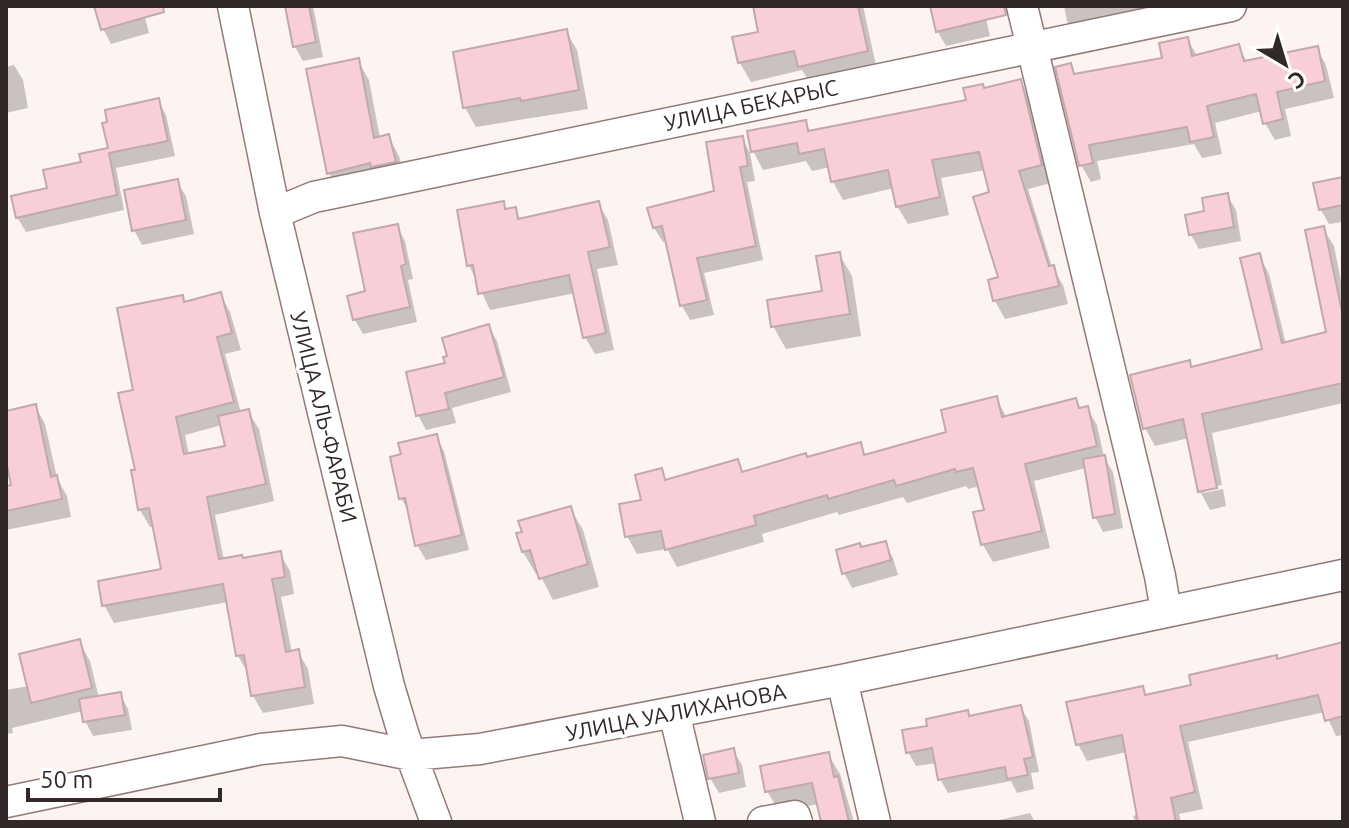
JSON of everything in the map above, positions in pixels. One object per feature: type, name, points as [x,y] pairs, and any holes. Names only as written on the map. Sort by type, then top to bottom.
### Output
[{"type":"street","name":"УЛИЦА АЛЬ-ФАРАБИ","points":[[233,6],[275,213],[389,686],[436,822]]},
{"type":"street","points":[[1022,6],[1166,611]]},
{"type":"street","name":"УЛИЦА БЕКАРЫС","points":[[275,213],[314,197],[1231,6]]},
{"type":"street","name":"УЛИЦА УАЛИХАНОВА","points":[[6,802],[261,749],[342,741],[411,755],[480,749],[842,680],[1343,575]]},
{"type":"street","points":[[842,680],[875,822]]},
{"type":"street","points":[[674,712],[700,822]]},
{"type":"street","points":[[763,822],[795,816],[797,822]]},
{"type":"building","points":[[94,6],[163,6],[164,12],[101,30]]},
{"type":"building","points":[[285,6],[309,6],[316,42],[293,47]]},
{"type":"building","points":[[753,6],[858,6],[868,51],[798,67],[794,51],[738,63],[732,37],[758,32]]},
{"type":"building","points":[[930,6],[1004,6],[1006,15],[936,32]]},
{"type":"building","points":[[567,29],[579,90],[463,108],[453,52]]},
{"type":"building","points":[[1188,37],[1192,56],[1239,44],[1244,61],[1318,46],[1325,81],[1277,92],[1283,119],[1263,124],[1256,94],[1207,106],[1214,137],[1190,142],[1187,127],[1089,145],[1093,163],[1079,166],[1055,67],[1071,63],[1074,74],[1162,58],[1159,43]]},
{"type":"building","points":[[359,58],[374,138],[389,134],[396,162],[371,167],[370,163],[327,174],[306,69]]},
{"type":"building","points":[[1021,79],[1042,165],[1019,171],[1049,266],[1054,265],[1059,286],[993,301],[988,280],[998,277],[973,197],[989,192],[979,152],[932,160],[940,197],[896,207],[888,170],[831,182],[824,149],[799,154],[797,143],[751,152],[747,131],[806,120],[808,131],[966,100],[963,88],[983,84],[984,88]]},
{"type":"building","points":[[159,98],[168,141],[109,153],[117,195],[16,218],[11,196],[47,188],[43,170],[81,162],[79,154],[108,148],[102,123],[107,122],[105,110]]},
{"type":"building","points":[[743,136],[748,166],[740,167],[756,246],[697,258],[707,300],[680,306],[662,226],[653,228],[647,208],[714,191],[706,142]]},
{"type":"building","points":[[1343,177],[1343,205],[1319,210],[1313,183]]},
{"type":"building","points":[[178,179],[186,220],[132,231],[124,190]]},
{"type":"building","points":[[1228,193],[1234,227],[1189,235],[1185,215],[1204,211],[1202,198]]},
{"type":"building","points":[[504,201],[505,209],[516,207],[518,219],[599,201],[610,247],[588,252],[606,333],[583,338],[569,275],[478,294],[473,265],[467,266],[457,210]]},
{"type":"building","points":[[398,224],[406,264],[401,266],[410,307],[353,320],[347,296],[365,291],[353,233]]},
{"type":"building","points":[[1324,226],[1343,316],[1343,383],[1202,414],[1217,488],[1198,492],[1183,419],[1143,429],[1130,375],[1190,360],[1191,367],[1262,349],[1240,258],[1260,253],[1282,343],[1326,332],[1305,230]]},
{"type":"building","points":[[840,252],[850,314],[771,327],[767,300],[822,291],[816,256]]},
{"type":"building","points":[[221,292],[232,333],[217,337],[234,402],[176,417],[184,454],[225,446],[218,416],[249,409],[266,484],[207,497],[219,559],[281,551],[285,577],[272,579],[286,652],[299,649],[305,687],[251,696],[244,655],[236,656],[223,584],[102,606],[98,581],[161,569],[149,508],[138,510],[131,470],[135,470],[118,393],[133,390],[117,308],[183,295],[184,302]]},
{"type":"building","points":[[489,324],[504,377],[445,393],[449,409],[416,416],[406,372],[445,363],[443,357],[447,356],[442,338]]},
{"type":"building","points":[[997,396],[1002,417],[1076,398],[1079,408],[1088,406],[1097,446],[1025,464],[1042,531],[981,545],[973,512],[984,510],[973,468],[956,472],[955,469],[896,486],[894,480],[828,499],[827,495],[754,516],[756,525],[665,550],[661,531],[625,537],[619,504],[641,500],[635,475],[662,468],[665,480],[738,459],[742,472],[806,453],[807,457],[861,442],[864,455],[946,432],[941,410]]},
{"type":"building","points":[[36,404],[51,477],[57,475],[62,499],[6,511],[6,486],[11,485],[6,460],[6,411]]},
{"type":"building","points":[[437,434],[462,535],[415,546],[405,498],[399,499],[390,457],[401,454],[398,443]]},
{"type":"building","points":[[1105,455],[1115,514],[1093,518],[1083,459]]},
{"type":"building","points":[[571,506],[588,564],[539,579],[530,550],[522,552],[516,533],[522,532],[518,521]]},
{"type":"building","points":[[886,541],[891,560],[842,574],[836,550],[860,543],[861,547]]},
{"type":"building","points":[[80,639],[92,688],[31,703],[19,654]]},
{"type":"building","points":[[1343,642],[1343,716],[1325,721],[1318,695],[1180,726],[1195,792],[1171,798],[1176,822],[1138,822],[1122,735],[1076,745],[1066,702],[1143,686],[1145,695],[1191,685],[1189,675],[1277,655],[1277,659]]},
{"type":"building","points":[[121,692],[125,715],[83,722],[79,699]]},
{"type":"building","points":[[1021,705],[1033,757],[1024,759],[1028,775],[1007,779],[1005,767],[938,780],[932,748],[906,753],[902,730],[927,726],[926,719],[968,710],[969,716]]},
{"type":"building","points":[[734,748],[739,773],[708,779],[703,755]]},
{"type":"building","points":[[829,752],[849,822],[821,822],[812,783],[765,792],[760,766]]}]
